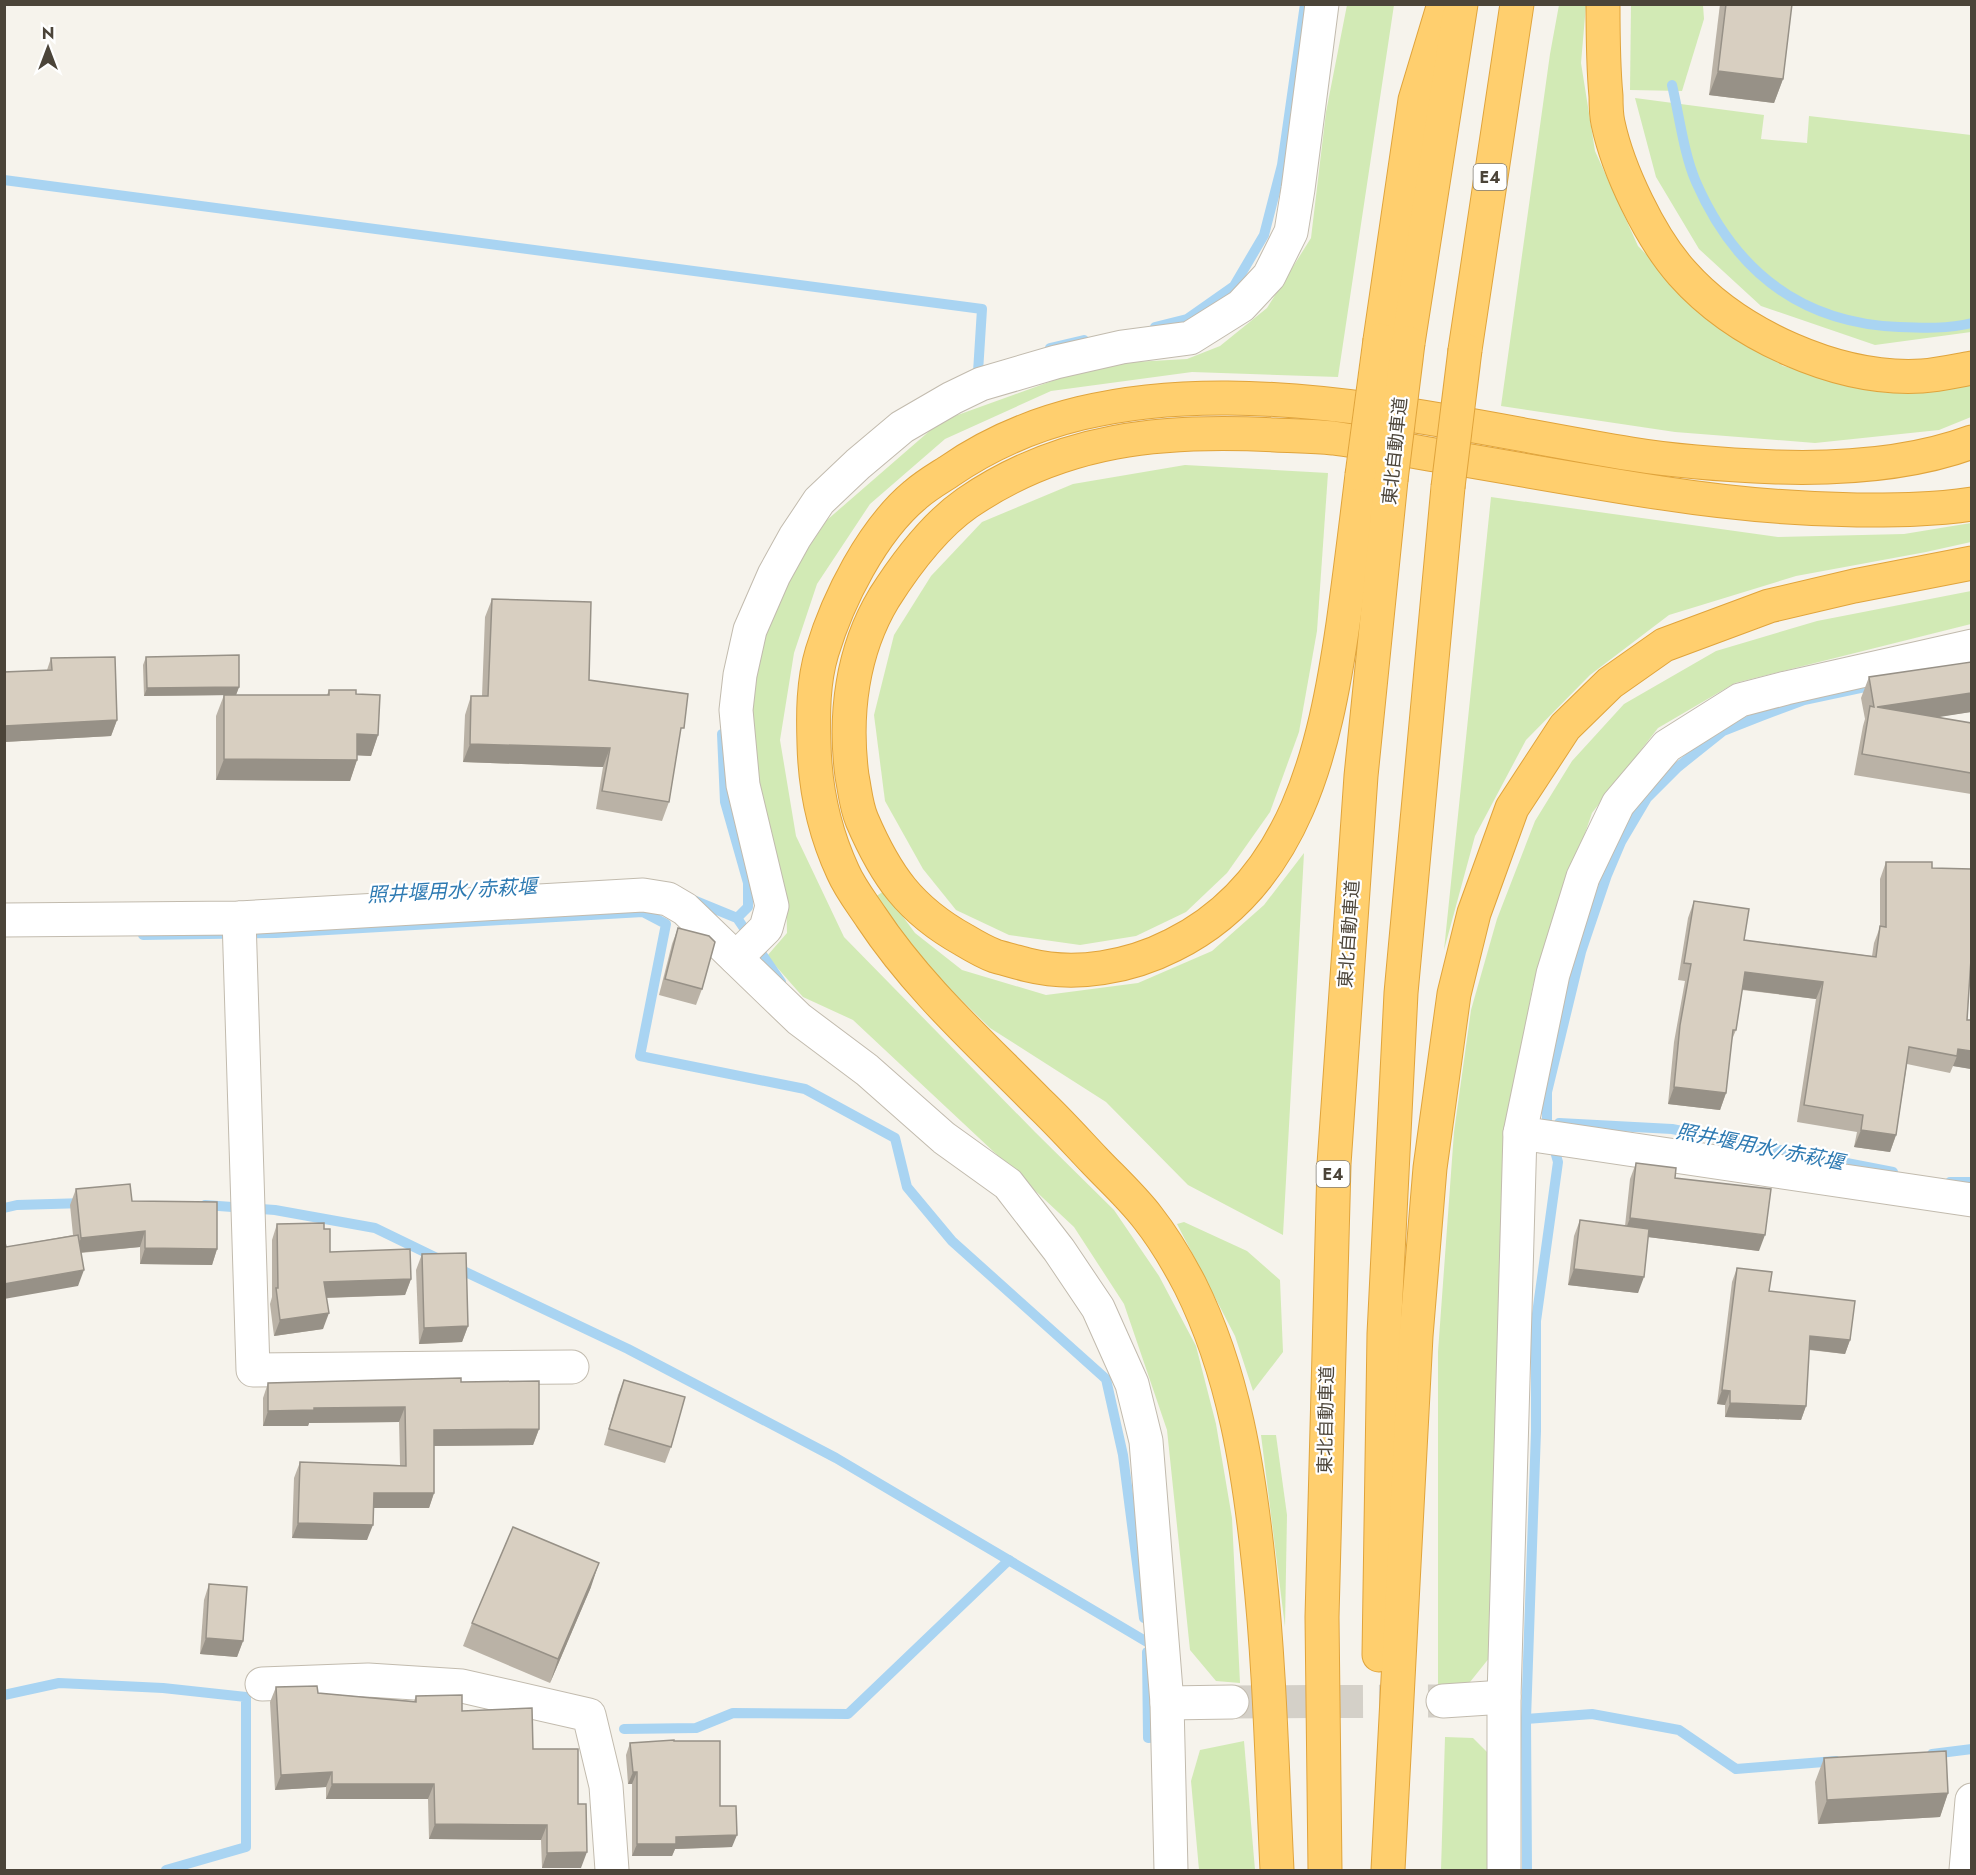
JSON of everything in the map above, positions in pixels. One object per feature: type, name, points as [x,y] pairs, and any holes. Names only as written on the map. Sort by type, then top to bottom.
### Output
[{"type":"highway","name":"E4","points":[[1394,342],[1415,100],[1444,4]]},
{"type":"highway","name":"東北自動車道","points":[[1325,1870],[1322,1617],[1334,1164],[1361,776],[1377,478],[1394,342],[1461,4]]},
{"type":"highway","name":"E4","points":[[1383,1870],[1378,1631],[1384,1334],[1401,993],[1448,487],[1517,4]]},
{"type":"highway","points":[[1603,4],[1603,60],[1608,122],[1624,173],[1650,228],[1682,273],[1716,305],[1761,336],[1812,359],[1866,373],[1921,376],[1971,368]]},
{"type":"highway","points":[[1277,1870],[1265,1617],[1251,1490],[1238,1425],[1215,1342],[1189,1283],[1149,1219],[1040,1104],[951,1016],[896,954],[845,878],[823,819],[814,769],[813,718],[820,659],[841,599],[878,537],[913,497],[971,456],[1020,433],[1071,415],[1134,404],[1202,398],[1338,404],[1637,455],[1729,465],[1809,468],[1878,464],[1953,449],[1971,442]]},
{"type":"highway","points":[[1377,478],[1316,762],[1288,829],[1262,872],[1232,904],[1192,936],[1149,957],[1095,969],[1041,968],[989,954],[943,928],[904,895],[878,856],[857,810],[850,760],[849,711],[857,660],[880,605],[901,570],[934,534],[963,506],[1006,480],[1052,458],[1104,443],[1163,435],[1225,432],[1332,438],[1660,493],[1801,509],[1938,510],[1971,504]]},
{"type":"highway","points":[[1388,1870],[1416,1336],[1430,1168],[1454,994],[1474,913],[1512,808],[1565,727],[1610,683],[1664,645],[1769,606],[1854,586],[1971,563]]},
{"type":"street","points":[[736,958],[766,928],[772,906],[742,785],[736,710],[740,675],[750,630],[774,575],[795,537],[819,501],[858,464],[902,427],[952,398],[981,384],[1056,362],[1122,347],[1190,338],[1240,306],[1269,276],[1291,232],[1322,4]]},
{"type":"street","points":[[1504,1870],[1504,1697],[1520,1133],[1553,974],[1583,877],[1618,804],[1667,746],[1740,700],[1971,646]]},
{"type":"street","points":[[4,920],[239,918],[643,895],[668,899],[685,909],[799,1019],[867,1070],[944,1138],[1008,1184],[1059,1250],[1098,1308],[1132,1384],[1146,1442],[1167,1703],[1171,1870]]},
{"type":"street","points":[[239,918],[253,1370],[572,1367]]},
{"type":"street","points":[[1520,1133],[1971,1200]]},
{"type":"street","points":[[262,1684],[368,1680],[462,1686],[589,1715],[606,1786],[612,1870]]},
{"type":"street","points":[[1443,1701],[1504,1697]]},
{"type":"street","points":[[1167,1703],[1232,1702]]},
{"type":"street","points":[[1966,1870],[1971,1800]]},
{"type":"green space","points":[[1347,5],[1394,5],[1338,377],[1192,372],[1051,391],[945,439],[870,504],[817,584],[794,653],[780,740],[796,836],[844,937],[1114,1210],[1159,1276],[1196,1346],[1216,1424],[1232,1518],[1240,1683],[1216,1681],[1190,1650],[1167,1430],[1124,1304],[1074,1227],[853,1020],[803,997],[767,956],[787,933],[786,891],[760,809],[747,721],[772,602],[827,520],[941,421],[1099,364],[1187,359],[1220,346],[1267,308],[1311,238],[1326,112]]},
{"type":"green space","points":[[1559,5],[1586,5],[1581,63],[1595,151],[1638,246],[1700,309],[1783,366],[1889,391],[1971,380],[1971,417],[1939,430],[1815,443],[1675,432],[1501,406],[1550,54]]},
{"type":"green space","points":[[1631,5],[1703,5],[1704,19],[1682,91],[1630,90]]},
{"type":"green space","points":[[1635,98],[1764,115],[1761,139],[1807,143],[1809,116],[1971,135],[1971,332],[1875,345],[1761,306],[1699,249],[1656,177]]},
{"type":"green space","points":[[1185,465],[1328,473],[1317,631],[1299,732],[1270,812],[1227,873],[1186,912],[1136,936],[1080,945],[1009,935],[956,910],[923,869],[885,801],[874,715],[894,635],[931,576],[982,522],[1073,484]]},
{"type":"green space","points":[[1491,497],[1778,537],[1904,534],[1971,523],[1971,542],[1796,576],[1669,615],[1590,675],[1526,740],[1475,836],[1444,950]]},
{"type":"green space","points":[[1971,591],[1971,624],[1735,683],[1658,728],[1592,813],[1533,985],[1504,1139],[1490,1657],[1466,1687],[1438,1685],[1438,1352],[1454,1132],[1471,1010],[1497,919],[1535,821],[1572,761],[1624,704],[1716,651],[1817,621]]},
{"type":"green space","points":[[1304,853],[1283,1235],[1188,1185],[1106,1102],[990,1028],[900,940],[872,899],[884,891],[915,933],[962,970],[1046,995],[1138,983],[1212,951],[1264,905]]},
{"type":"green space","points":[[1184,1222],[1247,1251],[1280,1280],[1283,1352],[1253,1391],[1235,1336],[1177,1224]]},
{"type":"green space","points":[[1261,1435],[1276,1435],[1287,1515],[1285,1627]]},
{"type":"green space","points":[[1445,1737],[1473,1738],[1492,1757],[1491,1870],[1441,1870]]},
{"type":"green space","points":[[1244,1741],[1255,1870],[1199,1870],[1191,1781],[1200,1750]]},
{"type":"building","points":[[1726,4],[1792,4],[1783,79],[1718,71]]},
{"type":"building","points":[[492,599],[591,602],[589,680],[688,694],[684,728],[681,728],[669,802],[602,791],[610,748],[470,744],[471,696],[488,696]]},
{"type":"building","points":[[239,655],[239,687],[147,688],[146,657]]},
{"type":"building","points":[[115,657],[117,720],[4,726],[4,672],[52,670],[51,658]]},
{"type":"building","points":[[1971,662],[1971,693],[1877,707],[1971,723],[1971,773],[1862,754],[1870,706],[1874,707],[1869,677]]},
{"type":"building","points":[[329,690],[356,690],[356,694],[380,695],[378,735],[357,734],[357,760],[224,759],[224,695],[329,695]]},
{"type":"building","points":[[1886,862],[1932,862],[1932,868],[1971,869],[1971,959],[1967,1020],[1971,1020],[1971,1051],[1958,1049],[1957,1056],[1909,1047],[1896,1135],[1861,1130],[1863,1115],[1804,1105],[1823,982],[1745,972],[1736,1030],[1733,1030],[1726,1093],[1674,1087],[1680,1025],[1691,964],[1684,963],[1694,901],[1749,909],[1744,940],[1876,957],[1880,926],[1886,927]]},
{"type":"building","points":[[678,928],[709,936],[715,942],[702,989],[665,979]]},
{"type":"building","points":[[1636,1163],[1676,1168],[1675,1178],[1771,1189],[1765,1235],[1630,1218]]},
{"type":"building","points":[[130,1184],[132,1201],[217,1202],[217,1249],[145,1248],[145,1231],[81,1238],[76,1189]]},
{"type":"building","points":[[1580,1220],[1649,1229],[1644,1277],[1574,1269]]},
{"type":"building","points":[[324,1223],[324,1229],[330,1229],[330,1252],[410,1249],[411,1279],[324,1282],[329,1313],[280,1320],[276,1288],[278,1288],[277,1224]]},
{"type":"building","points":[[78,1235],[84,1270],[4,1284],[4,1238],[6,1247]]},
{"type":"building","points":[[466,1253],[468,1326],[424,1328],[422,1254]]},
{"type":"building","points":[[1737,1268],[1772,1272],[1769,1291],[1855,1301],[1850,1340],[1810,1336],[1806,1406],[1730,1403],[1730,1391],[1722,1390]]},
{"type":"building","points":[[461,1378],[461,1382],[539,1381],[539,1429],[434,1430],[434,1493],[374,1493],[373,1525],[298,1523],[300,1462],[406,1466],[405,1407],[268,1411],[268,1383]]},
{"type":"building","points":[[624,1380],[685,1397],[671,1447],[609,1429]]},
{"type":"building","points":[[513,1527],[599,1563],[558,1659],[472,1623]]},
{"type":"building","points":[[209,1584],[247,1587],[243,1641],[206,1638]]},
{"type":"building","points":[[317,1686],[318,1693],[416,1702],[416,1696],[462,1695],[462,1711],[532,1708],[533,1749],[578,1749],[578,1804],[586,1804],[587,1852],[547,1853],[547,1825],[435,1824],[434,1784],[332,1784],[332,1772],[281,1775],[276,1687]]},
{"type":"building","points":[[674,1740],[720,1741],[720,1806],[736,1806],[737,1835],[676,1837],[676,1844],[637,1844],[637,1772],[633,1772],[630,1743]]},
{"type":"building","points":[[1946,1751],[1948,1793],[1827,1800],[1824,1758]]},
{"type":"waterway","points":[[1155,327],[1187,319],[1234,286],[1264,235],[1282,165],[1305,4]]},
{"type":"waterway","points":[[1672,85],[1692,171],[1712,214],[1730,242],[1775,286],[1802,303],[1831,315],[1864,323],[1926,328],[1972,323]]},
{"type":"waterway","points":[[4,180],[982,309],[978,372]]},
{"type":"waterway","points":[[1050,348],[1084,340]]},
{"type":"waterway","points":[[1527,1870],[1526,1719],[1536,1431],[1536,1321],[1558,1162],[1547,1123],[1547,1092],[1581,952],[1607,875],[1621,842],[1647,798],[1678,767],[1723,731],[1804,700],[1879,684]]},
{"type":"waterway","points":[[722,734],[725,802],[748,883],[748,907],[737,918]]},
{"type":"waterway","name":"照井堰用水/赤萩堰","points":[[693,900],[737,918],[781,982]]},
{"type":"waterway","points":[[143,935],[276,933],[643,912],[666,924],[640,1056],[805,1089],[895,1138],[907,1187],[952,1241],[1106,1379],[1123,1455],[1144,1618]]},
{"type":"waterway","name":"照井堰用水/赤萩堰","points":[[1559,1123],[1672,1129],[1893,1172]]},
{"type":"waterway","name":"照井堰用水/赤萩堰","points":[[1950,1182],[1972,1182]]},
{"type":"waterway","points":[[4,1208],[17,1205],[85,1203]]},
{"type":"waterway","points":[[205,1205],[275,1210],[375,1228],[441,1260]]},
{"type":"waterway","points":[[455,1267],[628,1349],[836,1458],[1147,1642]]},
{"type":"waterway","points":[[624,1729],[696,1728],[733,1713],[848,1714],[1009,1560]]},
{"type":"waterway","points":[[1147,1652],[1148,1738],[1161,1737]]},
{"type":"waterway","points":[[4,1695],[59,1683],[163,1688],[246,1697],[246,1847],[166,1870]]},
{"type":"waterway","points":[[1526,1719],[1592,1714],[1679,1730],[1736,1769],[1836,1761]]},
{"type":"waterway","points":[[1932,1754],[1972,1749]]},
{"type":"tunnel","points":[[1232,1702],[1443,1701]]}]
